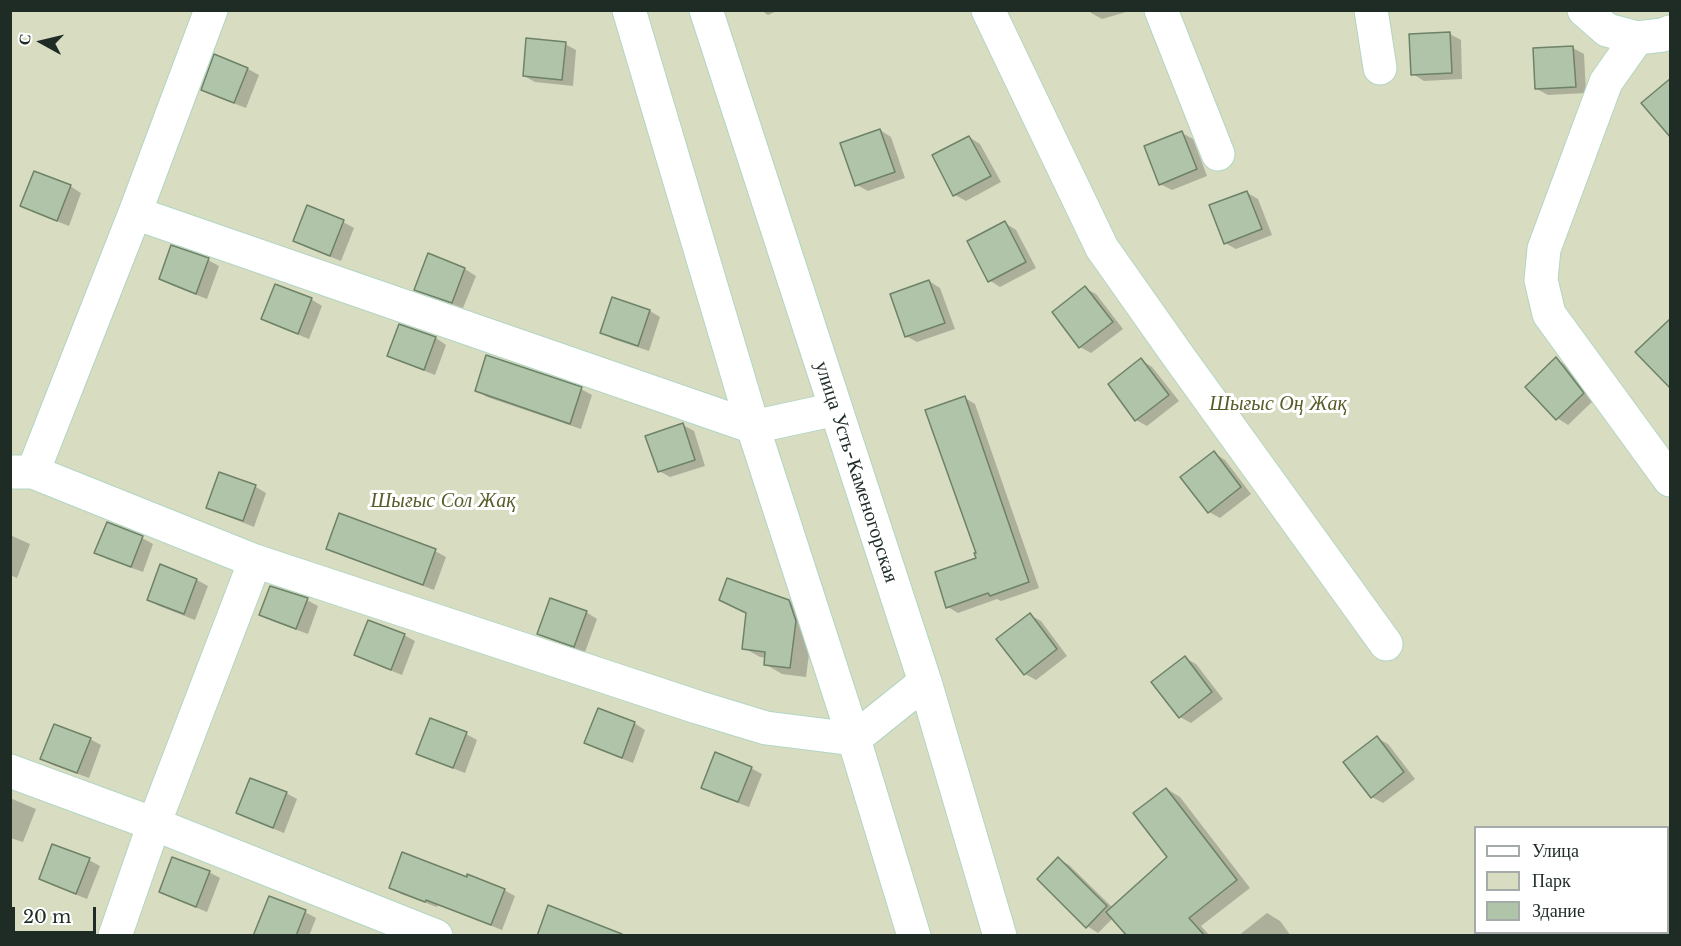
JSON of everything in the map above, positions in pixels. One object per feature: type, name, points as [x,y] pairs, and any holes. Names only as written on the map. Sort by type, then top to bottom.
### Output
[{"type":"street","points":[[211,10],[135,213],[22,472],[255,561],[766,728],[854,739],[925,682]]},
{"type":"street","points":[[629,10],[753,427],[854,739],[914,936]]},
{"type":"street","name":"улица Усть-Каменогорская","points":[[706,10],[925,682],[1000,936]]},
{"type":"street","points":[[988,10],[1102,248],[1386,644]]},
{"type":"street","points":[[1161,10],[1218,154]]},
{"type":"street","points":[[1371,10],[1380,68]]},
{"type":"street","points":[[1584,10],[1607,30],[1660,37]]},
{"type":"street","points":[[1660,37],[1606,82],[1544,249],[1541,280],[1549,314],[1671,480]]},
{"type":"street","points":[[135,213],[753,427],[836,409]]},
{"type":"street","points":[[115,936],[154,824],[255,561]]},
{"type":"street","points":[[10,771],[154,824],[436,936]]},
{"type":"green space","points":[[10,11],[1670,11],[1670,935],[11,935]]},
{"type":"building","points":[[1450,32],[1452,73],[1411,75],[1409,34]]},
{"type":"building","points":[[526,38],[566,42],[562,80],[523,76]]},
{"type":"building","points":[[1573,46],[1576,87],[1535,89],[1533,48]]},
{"type":"building","points":[[214,54],[248,68],[234,103],[201,90]]},
{"type":"building","points":[[1671,78],[1671,138],[1641,103]]},
{"type":"building","points":[[880,129],[895,172],[855,186],[840,143]]},
{"type":"building","points":[[1182,131],[1197,169],[1159,185],[1144,146]]},
{"type":"building","points":[[969,136],[991,176],[953,196],[932,155]]},
{"type":"building","points":[[34,171],[71,185],[57,221],[20,206]]},
{"type":"building","points":[[1247,191],[1262,229],[1224,244],[1209,205]]},
{"type":"building","points":[[307,205],[344,220],[330,256],[293,241]]},
{"type":"building","points":[[1005,221],[1026,262],[988,282],[967,241]]},
{"type":"building","points":[[171,245],[209,258],[196,294],[159,279]]},
{"type":"building","points":[[428,253],[465,268],[452,303],[414,290]]},
{"type":"building","points":[[929,280],[945,323],[905,337],[890,294]]},
{"type":"building","points":[[275,284],[312,298],[298,334],[261,319]]},
{"type":"building","points":[[1085,286],[1113,322],[1079,348],[1052,312]]},
{"type":"building","points":[[612,297],[650,310],[638,346],[600,333]]},
{"type":"building","points":[[1671,318],[1671,389],[1635,352]]},
{"type":"building","points":[[399,324],[436,337],[424,370],[387,356]]},
{"type":"building","points":[[486,355],[582,387],[570,424],[475,391]]},
{"type":"building","points":[[1556,357],[1584,393],[1556,420],[1525,387]]},
{"type":"building","points":[[1141,358],[1169,395],[1135,421],[1108,384]]},
{"type":"building","points":[[965,396],[1029,582],[946,608],[935,572],[976,558],[974,553],[976,553],[925,410]]},
{"type":"building","points":[[683,423],[695,460],[658,472],[645,436]]},
{"type":"building","points":[[1214,451],[1241,487],[1208,513],[1180,477]]},
{"type":"building","points":[[219,472],[256,485],[243,521],[206,508]]},
{"type":"building","points":[[339,513],[436,549],[423,585],[326,549]]},
{"type":"building","points":[[107,522],[143,536],[131,567],[94,553]]},
{"type":"building","points":[[160,564],[197,579],[184,614],[147,600]]},
{"type":"building","points":[[727,578],[789,600],[796,621],[790,668],[764,665],[765,652],[742,649],[746,613],[719,600]]},
{"type":"building","points":[[270,586],[308,598],[296,629],[259,615]]},
{"type":"building","points":[[550,598],[587,611],[574,647],[537,634]]},
{"type":"building","points":[[1030,613],[1057,649],[1024,675],[996,639]]},
{"type":"building","points":[[368,620],[405,634],[391,670],[354,655]]},
{"type":"building","points":[[1185,656],[1212,692],[1179,718],[1151,682]]},
{"type":"building","points":[[598,708],[635,722],[622,758],[584,743]]},
{"type":"building","points":[[430,718],[467,732],[453,768],[416,754]]},
{"type":"building","points":[[54,724],[91,738],[77,773],[40,759]]},
{"type":"building","points":[[1377,736],[1404,772],[1371,798],[1343,762]]},
{"type":"building","points":[[715,752],[752,767],[738,802],[701,788]]},
{"type":"building","points":[[250,778],[287,792],[273,828],[236,813]]},
{"type":"building","points":[[1166,788],[1237,880],[1189,918],[1205,936],[1127,936],[1106,912],[1167,857],[1133,813]]},
{"type":"building","points":[[52,844],[90,858],[76,894],[39,879]]},
{"type":"building","points":[[402,852],[505,889],[491,925],[389,888]]},
{"type":"building","points":[[172,857],[210,871],[196,907],[159,892]]},
{"type":"building","points":[[1058,857],[1107,906],[1086,928],[1037,879]]},
{"type":"building","points":[[269,896],[306,910],[296,936],[253,936]]},
{"type":"building","points":[[548,905],[622,934],[622,936],[537,936]]},
{"type":"park label","name":"Шығыс Оң Жақ","points":[[1278,404]]},
{"type":"park label","name":"Шығыс Сол Жақ","points":[[443,501]]}]
